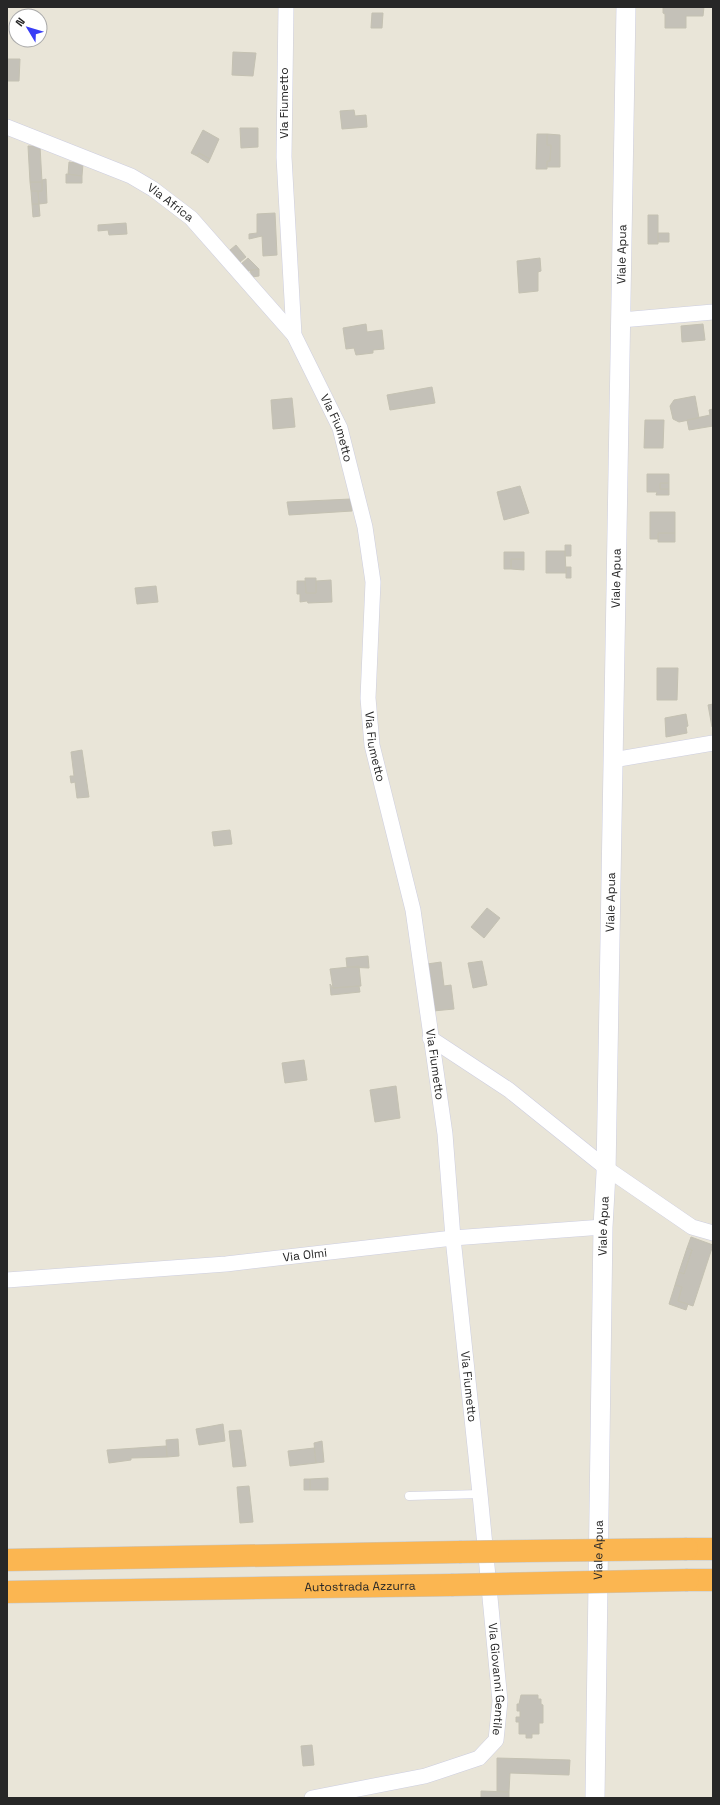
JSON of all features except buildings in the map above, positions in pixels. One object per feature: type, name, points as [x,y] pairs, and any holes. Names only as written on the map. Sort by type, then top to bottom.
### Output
[{"type":"highway","points":[[7,1560],[713,1549]]},
{"type":"highway","name":"Autostrada Azzurra","points":[[7,1592],[713,1580]]},
{"type":"street","name":"Via Fiumetto","points":[[286,7],[284,157],[294,335],[340,428],[365,527],[373,582],[368,698],[372,745],[414,910],[430,1038],[445,1134],[453,1238],[480,1494]]},
{"type":"street","name":"Viale Apua","points":[[595,1798],[603,1227],[606,1168],[626,7]]},
{"type":"street","name":"Via Africa","points":[[7,127],[131,176],[153,188],[191,218],[294,335]]},
{"type":"street","points":[[621,320],[713,312]]},
{"type":"street","points":[[613,760],[713,743]]},
{"type":"street","points":[[430,1038],[509,1090],[606,1168],[692,1227],[713,1233]]},
{"type":"street","name":"Via Olmi","points":[[7,1280],[226,1264],[453,1238],[603,1227]]},
{"type":"street","name":"Via Giovanni Gentile","points":[[312,1798],[425,1776],[479,1758],[496,1740],[500,1701],[480,1494]]},
{"type":"lane","points":[[409,1496],[480,1494]]}]
